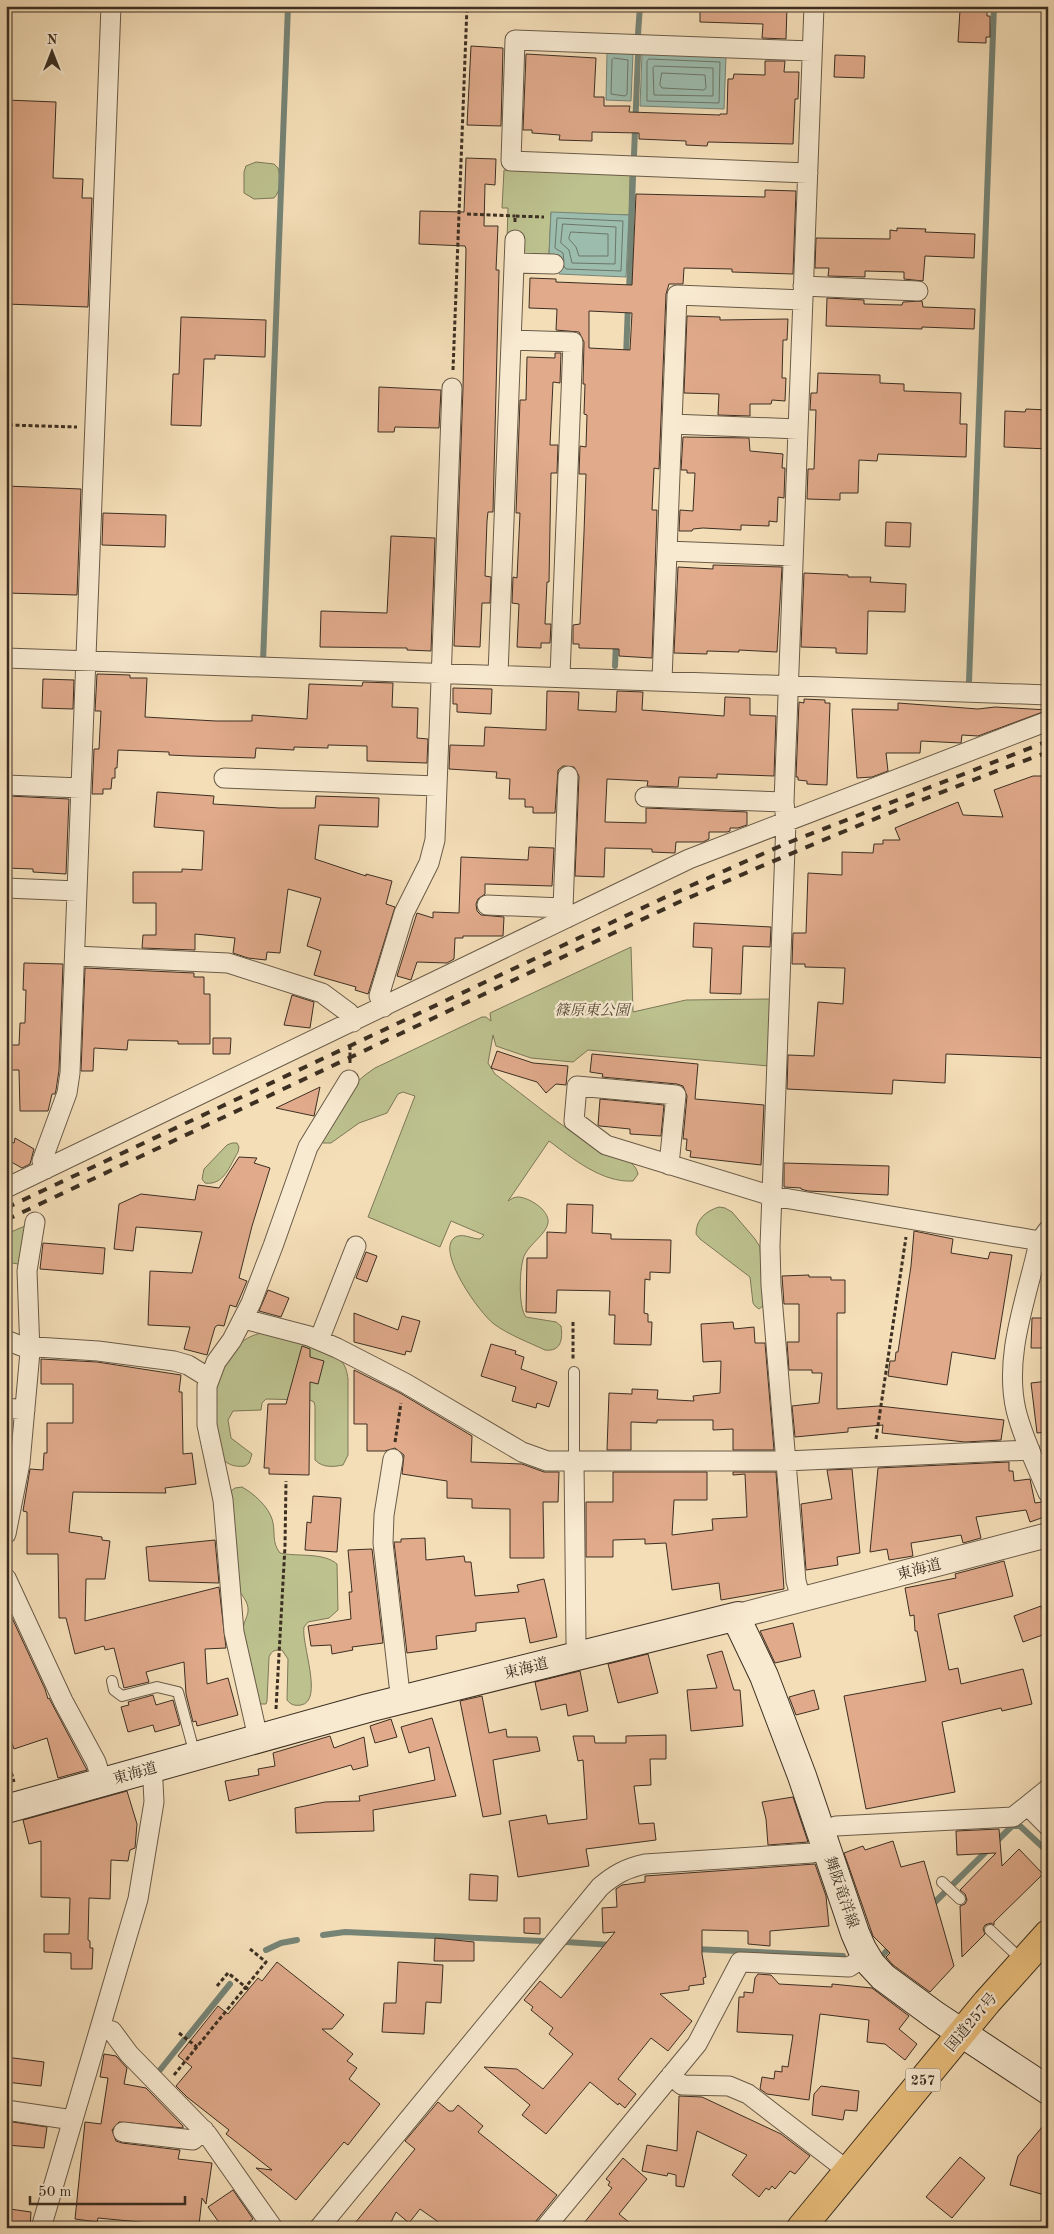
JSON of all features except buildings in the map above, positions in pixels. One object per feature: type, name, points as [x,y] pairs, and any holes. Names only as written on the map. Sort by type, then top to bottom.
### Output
[{"type":"highway","name":"国道257号","points":[[801,2228],[962,2033],[1048,1934]]},
{"type":"main road","name":"東海道","points":[[13,1807],[402,1699],[738,1616]]},
{"type":"main road","name":"舞阪竜洋線","points":[[738,1616],[741,1628],[768,1685],[824,1840],[855,1933],[866,1956],[883,1977],[962,2033],[1048,2090]]},
{"type":"street","points":[[46,1169],[42,1161],[69,1084],[111,6]]},
{"type":"street","points":[[801,1600],[796,1581],[770,1285],[786,822],[784,802],[788,685],[814,6]]},
{"type":"street","points":[[808,173],[511,161],[515,40],[812,51]]},
{"type":"street","points":[[498,674],[515,240]]},
{"type":"street","points":[[514,263],[554,264]]},
{"type":"street","points":[[662,680],[677,295],[918,291]]},
{"type":"street","points":[[511,340],[573,342],[560,676]]},
{"type":"street","points":[[384,1007],[379,996],[404,913],[433,852],[442,673],[452,388]]},
{"type":"street","points":[[672,424],[798,429]]},
{"type":"street","points":[[667,551],[793,556]]},
{"type":"street","points":[[6,658],[560,676],[1048,695]]},
{"type":"street","points":[[6,1188],[352,1023],[565,913],[689,859],[1048,721]]},
{"type":"street","points":[[565,913],[568,776]]},
{"type":"street","points":[[6,785],[81,788]]},
{"type":"street","points":[[235,785],[437,786]]},
{"type":"street","points":[[645,797],[784,802]]},
{"type":"street","points":[[6,888],[77,891]]},
{"type":"street","points":[[486,905],[565,913]]},
{"type":"street","points":[[75,956],[228,963],[322,993],[349,1013],[352,1023]]},
{"type":"street","points":[[270,1735],[234,1632],[223,1500],[207,1425],[206,1400],[209,1378],[216,1362],[244,1319],[269,1259],[308,1147],[349,1080]]},
{"type":"street","points":[[669,1165],[676,1095],[577,1086],[574,1121],[606,1145],[669,1165],[772,1196],[909,1219],[1044,1236],[1016,1340],[1012,1376],[1016,1411],[1048,1493]]},
{"type":"street","points":[[6,1534],[18,1481],[25,1410],[30,1346],[27,1286],[35,1222]]},
{"type":"street","points":[[319,1340],[356,1246]]},
{"type":"street","points":[[244,1319],[319,1340],[405,1383],[534,1458],[548,1461],[786,1460],[1030,1450]]},
{"type":"street","points":[[6,1340],[30,1346],[98,1351],[174,1361],[188,1365],[209,1378]]},
{"type":"street","points":[[6,1408],[25,1410]]},
{"type":"street","points":[[393,1459],[384,1515],[383,1543],[402,1699]]},
{"type":"street","points":[[574,1462],[576,1642],[579,1655]]},
{"type":"street","name":"東海道","points":[[738,1616],[1048,1535]]},
{"type":"street","points":[[8,1590],[63,1701],[96,1762],[102,1782]]},
{"type":"street","points":[[41,2228],[101,2028],[142,1882],[155,1792],[149,1769]]},
{"type":"street","points":[[320,2228],[600,1887],[613,1875],[628,1868],[645,1864],[812,1853],[836,1826],[1013,1817],[1048,1789]]},
{"type":"street","points":[[1028,1806],[1048,1826]]},
{"type":"street","points":[[545,2228],[697,2044],[740,1962],[849,1967],[866,1956]]},
{"type":"street","points":[[101,2028],[112,2031],[134,2059],[204,2130],[273,2228]]},
{"type":"street","points":[[671,2075],[682,2085],[729,2086],[748,2094],[848,2171]]},
{"type":"street","points":[[6,2110],[73,2120]]},
{"type":"street","points":[[123,2132],[193,2140],[204,2130]]},
{"type":"lane","points":[[574,1372],[574,1462]]},
{"type":"lane","points":[[112,1681],[117,1694],[122,1696],[157,1687],[178,1692],[196,1756]]},
{"type":"lane","points":[[942,1882],[957,1897]]},
{"type":"lane","points":[[990,1930],[1023,1961]]},
{"type":"path","points":[[452,388],[467,6]]},
{"type":"path","points":[[467,214],[516,216]]},
{"type":"path","points":[[9,425],[95,428]]},
{"type":"path","points":[[349,1080],[352,1023]]},
{"type":"path","points":[[873,1457],[909,1219]]},
{"type":"path","points":[[573,1322],[574,1372]]},
{"type":"path","points":[[393,1459],[405,1383]]},
{"type":"path","points":[[270,1735],[275,1708],[285,1546],[286,1481]]},
{"type":"path","points":[[6,1754],[13,1807]]},
{"type":"path","points":[[173,2076],[247,1988],[266,1962],[250,1949]]},
{"type":"path","points":[[217,1986],[228,1973],[247,1988]]},
{"type":"path","points":[[179,2033],[197,2047]]},
{"type":"green space","points":[[256,162],[274,164],[278,168],[280,184],[274,198],[254,199],[244,193],[244,172],[246,166]]},
{"type":"green space","points":[[504,170],[630,175],[629,215],[551,213],[549,255],[522,254],[507,240],[508,208],[502,208]]},
{"type":"green space","name":"篠原東公園","points":[[631,947],[633,1012],[686,1000],[771,999],[769,1066],[588,1050],[573,1062],[531,1058],[496,1046],[493,1035],[488,1063],[495,1074],[582,1139],[601,1150],[632,1163],[638,1174],[633,1181],[621,1181],[599,1174],[567,1155],[549,1141],[508,1201],[517,1197],[527,1199],[538,1205],[548,1218],[547,1227],[525,1254],[520,1286],[523,1312],[526,1317],[556,1322],[561,1326],[562,1336],[558,1347],[545,1350],[512,1335],[494,1324],[470,1296],[455,1269],[450,1245],[454,1238],[463,1236],[480,1239],[484,1235],[451,1221],[440,1247],[368,1217],[415,1096],[403,1092],[398,1094],[387,1113],[359,1123],[331,1143],[323,1143],[321,1140],[356,1083],[375,1068],[482,1017],[486,1017],[491,1021],[490,1013]]},
{"type":"green space","points":[[237,1143],[239,1147],[226,1174],[217,1181],[205,1183],[202,1179],[204,1169],[227,1145]]},
{"type":"green space","points":[[719,1207],[732,1212],[760,1247],[763,1306],[759,1309],[753,1303],[750,1277],[696,1234],[696,1229],[703,1216]]},
{"type":"green space","points":[[25,1226],[21,1262],[18,1264],[6,1262],[6,1234]]},
{"type":"green space","points":[[261,1333],[291,1339],[326,1351],[335,1356],[344,1365],[348,1379],[348,1455],[343,1465],[325,1466],[315,1460],[315,1406],[314,1402],[310,1400],[266,1399],[262,1403],[261,1410],[233,1411],[228,1420],[231,1438],[252,1454],[249,1463],[245,1466],[228,1463],[221,1456],[218,1447],[215,1417],[214,1398],[217,1382],[237,1347],[247,1338]]},
{"type":"green space","points":[[242,1487],[260,1500],[270,1514],[277,1549],[280,1553],[318,1556],[337,1564],[338,1610],[329,1618],[308,1622],[304,1627],[311,1694],[308,1701],[301,1705],[293,1705],[287,1700],[288,1659],[282,1650],[274,1651],[269,1657],[267,1701],[266,1704],[259,1704],[245,1652],[243,1629],[248,1610],[245,1599],[239,1591],[231,1498],[231,1491]]},
{"type":"water","points":[[607,53],[633,54],[631,101],[606,100]]},
{"type":"water","points":[[642,54],[726,57],[724,109],[640,106]]},
{"type":"water","points":[[551,212],[629,215],[626,277],[559,274],[559,255],[549,255]]},
{"type":"waterway","points":[[263,662],[288,6]]},
{"type":"waterway","points":[[638,34],[640,6]]},
{"type":"waterway","points":[[969,682],[994,6]]},
{"type":"waterway","points":[[634,155],[638,55]]},
{"type":"waterway","points":[[629,292],[633,177]]},
{"type":"waterway","points":[[626,357],[628,305]]},
{"type":"waterway","points":[[615,666],[616,642]]},
{"type":"waterway","points":[[930,1907],[1012,1826],[1020,1826],[1048,1852]]},
{"type":"waterway","points":[[323,1935],[345,1932],[543,1941]]},
{"type":"waterway","points":[[266,1950],[281,1943],[297,1940]]},
{"type":"waterway","points":[[566,1942],[612,1945]]},
{"type":"waterway","points":[[880,1958],[893,1944]]},
{"type":"waterway","points":[[695,1949],[843,1956]]},
{"type":"waterway","points":[[188,2036],[230,1984]]},
{"type":"waterway","points":[[160,2070],[184,2040]]},
{"type":"railway","points":[[6,1208],[672,894],[785,844],[1048,741]]},
{"type":"railway","points":[[6,1220],[677,903],[861,824],[1048,752]]}]
